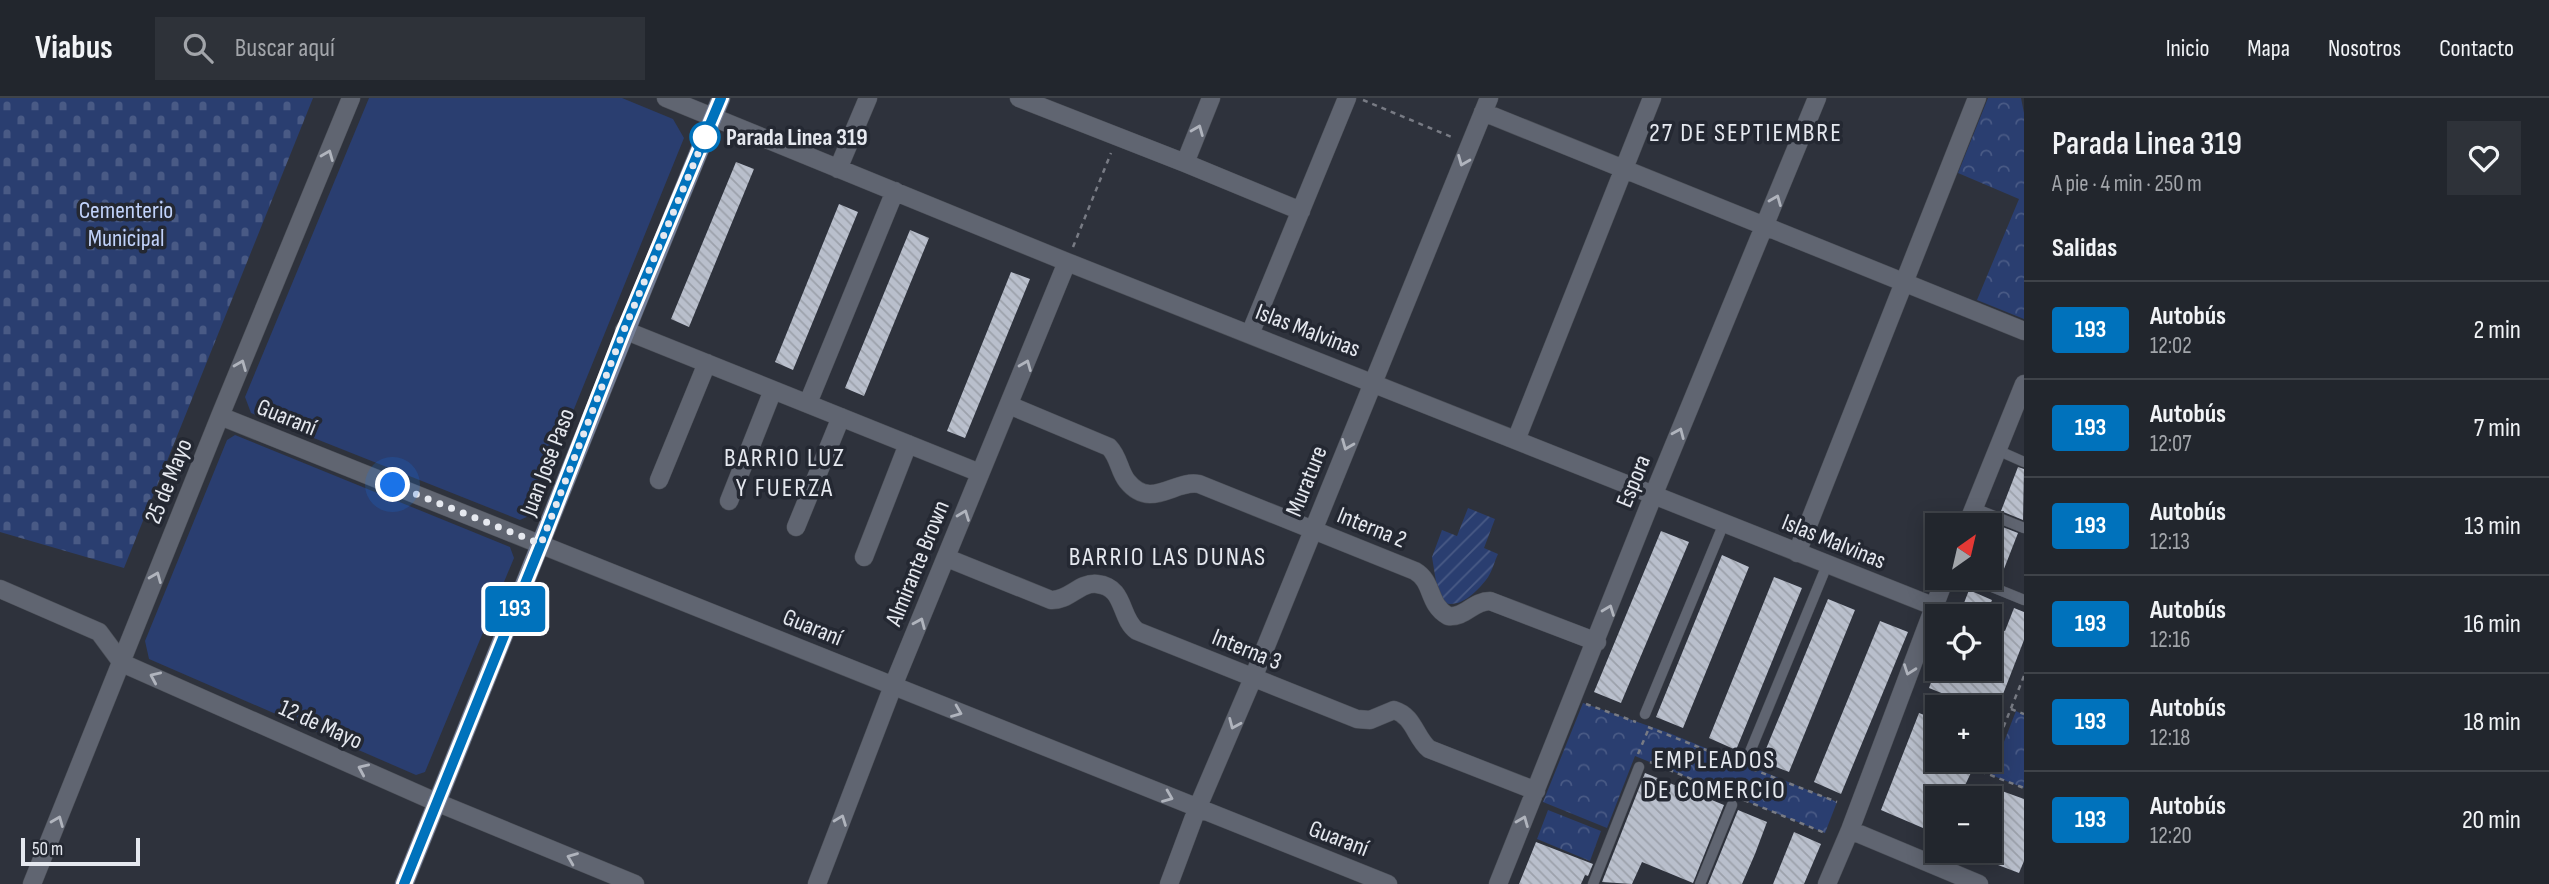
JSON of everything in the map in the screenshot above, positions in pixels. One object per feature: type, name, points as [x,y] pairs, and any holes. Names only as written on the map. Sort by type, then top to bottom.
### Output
[{"type":"main road","name":"Juan José Paso","points":[[404,884],[624,330],[721,98]]},
{"type":"street","name":"25 de Mayo","points":[[32,884],[351,98]]},
{"type":"street","name":"Islas Malvinas","points":[[666,98],[1067,262],[1928,604]]},
{"type":"street","points":[[838,169],[868,98]]},
{"type":"street","points":[[1019,98],[1301,211]]},
{"type":"street","points":[[1185,163],[1211,98]]},
{"type":"street","points":[[1250,334],[1347,98]]},
{"type":"street","points":[[1516,440],[1652,98]]},
{"type":"street","name":"Espora","points":[[1498,884],[1597,642],[1653,496],[1817,98]]},
{"type":"street","points":[[1797,553],[1977,98]]},
{"type":"street","points":[[1486,105],[1624,169],[2024,331]]},
{"type":"street","name":"Murature","points":[[1170,884],[1197,809],[1486,105]]},
{"type":"street","points":[[808,403],[895,191]]},
{"type":"street","name":"Almirante Brown","points":[[817,884],[893,686],[1067,262]]},
{"type":"street","points":[[624,330],[980,472]]},
{"type":"street","points":[[659,480],[707,363]]},
{"type":"street","points":[[1972,513],[2024,384]]},
{"type":"street","points":[[729,501],[773,390]]},
{"type":"street","name":"Interna 2","points":[[1009,405],[1109,447],[1129,484],[1141,491],[1153,495],[1162,494],[1183,484],[1199,484],[1421,575],[1435,606],[1448,616],[1464,614],[1479,603],[1490,601],[1597,642]]},
{"type":"street","name":"Guaraní","points":[[220,416],[1388,884]]},
{"type":"street","points":[[796,527],[841,417]]},
{"type":"street","points":[[864,556],[908,444]]},
{"type":"street","name":"Interna 3","points":[[947,558],[1051,600],[1065,598],[1085,585],[1102,585],[1112,590],[1120,599],[1127,622],[1137,631],[1364,721],[1394,710],[1404,713],[1412,722],[1422,743],[1429,749],[1535,791]]},
{"type":"street","name":"12 de Mayo","points":[[0,589],[99,632],[122,663],[436,802],[635,884]]},
{"type":"street","points":[[1827,884],[1850,830],[1925,628]]},
{"type":"street","points":[[1850,830],[1979,884]]},
{"type":"lane","points":[[1997,450],[2024,462]]},
{"type":"lane","points":[[1974,508],[2024,528]]},
{"type":"lane","points":[[1645,714],[1724,523]]},
{"type":"lane","points":[[1748,763],[1827,565]]},
{"type":"lane","points":[[1999,590],[2024,600]]},
{"type":"lane","points":[[1593,884],[1639,767]]},
{"type":"lane","points":[[1700,884],[1732,805]]},
{"type":"path","points":[[1359,98],[1470,145]]},
{"type":"path","points":[[1067,262],[1117,136]]},
{"type":"path","points":[[2024,676],[1984,773],[2024,788]]},
{"type":"path","points":[[1573,699],[1636,723]]},
{"type":"path","points":[[2011,709],[2024,714]]},
{"type":"path","points":[[1649,727],[1737,762]]},
{"type":"path","points":[[1748,763],[1837,802]]},
{"type":"green space","name":"Cementerio Municipal","points":[[0,98],[313,98],[124,568],[0,532]]},
{"type":"green space","points":[[369,98],[622,98],[673,119],[684,138],[531,515],[520,520],[251,413],[245,397]]},
{"type":"green space","points":[[1988,98],[2021,98],[2024,113],[2024,319],[1977,300],[2019,199],[1958,173]]},
{"type":"green space","points":[[235,435],[510,547],[514,558],[425,772],[416,775],[149,659],[145,641],[227,440]]},
{"type":"green space","points":[[1468,508],[1495,519],[1484,548],[1498,554],[1488,577],[1476,591],[1458,603],[1445,603],[1439,600],[1432,557],[1442,530],[1457,536]]},
{"type":"green space","points":[[1583,703],[1669,733],[1837,802],[1825,833],[1635,756],[1607,828],[1543,802]]},
{"type":"green space","points":[[2016,711],[2024,715],[2024,788],[1991,775],[1992,772],[2002,772],[2002,747]]},
{"type":"green space","points":[[1548,810],[1601,831],[1590,861],[1537,839]]},
{"type":"building","points":[[736,162],[754,169],[689,327],[671,319]]},
{"type":"building","points":[[839,204],[858,212],[793,370],[775,362]]},
{"type":"building","points":[[910,230],[929,238],[864,396],[845,388]]},
{"type":"building","points":[[1011,272],[1030,279],[965,438],[947,431]]},
{"type":"building","points":[[2018,467],[2024,469],[2023,520],[2001,511]]},
{"type":"building","points":[[2002,527],[2018,533],[2002,574]]},
{"type":"building","points":[[1661,531],[1689,542],[1621,703],[1594,692]]},
{"type":"building","points":[[1722,555],[1749,567],[1683,728],[1656,717]]},
{"type":"building","points":[[1774,577],[1802,588],[1736,750],[1709,738]]},
{"type":"building","points":[[1969,590],[1992,600],[1990,604],[1964,604]]},
{"type":"building","points":[[1828,599],[1855,610],[1789,772],[1761,761]]},
{"type":"building","points":[[2014,608],[2024,612],[2024,640],[2002,697],[1946,695],[1929,688],[1931,681],[2002,681],[2002,630],[2005,631]]},
{"type":"building","points":[[1880,621],[1908,632],[1841,794],[1814,782]]},
{"type":"building","points":[[1919,713],[1925,715],[1925,772],[1971,772],[1965,786],[1925,786],[1925,829],[1881,810]]},
{"type":"building","points":[[1645,773],[1724,805],[1693,883],[1642,862],[1632,884],[1602,882]]},
{"type":"building","points":[[2002,791],[2024,799],[2024,861],[2019,873],[1993,863],[2002,863]]},
{"type":"building","points":[[1738,810],[1767,822],[1755,854],[1742,884],[1708,884]]},
{"type":"building","points":[[1794,832],[1821,844],[1804,884],[1773,884]]},
{"type":"building","points":[[1536,842],[1593,864],[1588,876],[1585,875],[1581,884],[1519,884]]},
{"type":"bus line","name":"193","points":[[404,884],[624,330],[721,98]]},
{"type":"place","name":"Parada Linea 319","points":[[705,137]]},
{"type":"district","name":"27 DE SEPTIEMBRE","points":[[1746,132]]},
{"type":"district","name":"BARRIO LUZ Y FUERZA","points":[[785,472]]},
{"type":"district","name":"BARRIO LAS DUNAS","points":[[1168,556]]},
{"type":"district","name":"EMPLEADOS DE COMERCIO","points":[[1715,774]]},
{"type":"route","points":[[393,485],[541,544],[624,330],[705,137]]}]
